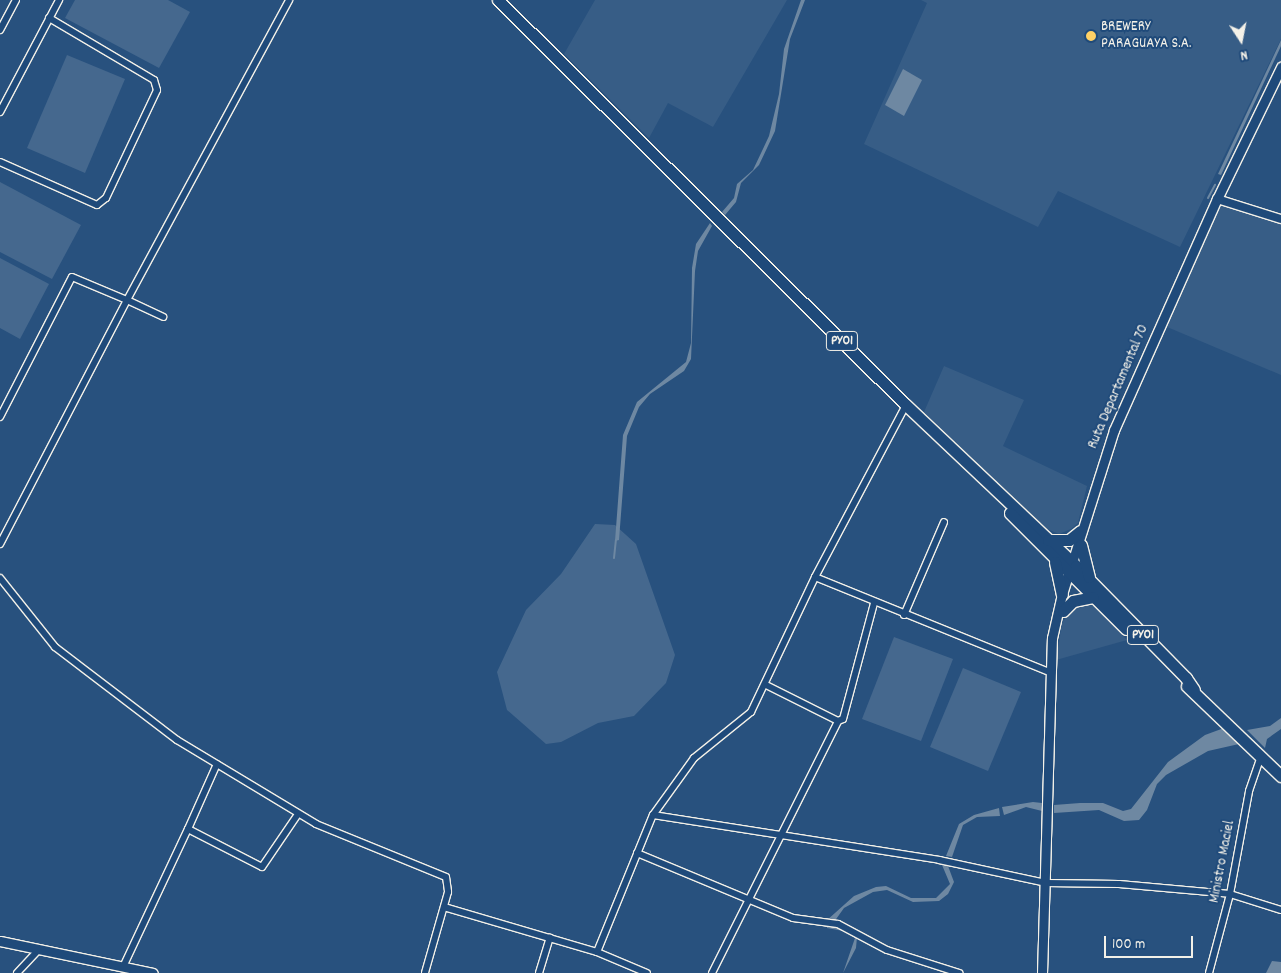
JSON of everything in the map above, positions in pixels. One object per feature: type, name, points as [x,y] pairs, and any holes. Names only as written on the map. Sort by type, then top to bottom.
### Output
[{"type":"highway","name":"PY01","points":[[498,0],[957,454],[1051,557],[1091,580],[1186,678],[1194,690]]},
{"type":"highway","name":"PY01","points":[[957,454],[977,469],[1048,540],[1093,598],[1194,690],[1281,776]]},
{"type":"highway","points":[[1048,540],[1069,540],[1080,531]]},
{"type":"highway","points":[[1082,545],[1091,580]]},
{"type":"highway","points":[[1051,557],[1060,574],[1062,594]]},
{"type":"highway","points":[[1063,611],[1073,601],[1093,598]]},
{"type":"main road","name":"Ruta Departamental 70","points":[[1053,648],[1062,594],[1082,545],[1096,496],[1096,481],[1142,363],[1217,199],[1281,67]]},
{"type":"main road","points":[[1072,570],[1080,531],[1096,481]]},
{"type":"main road","name":"Ruta Departamental 70","points":[[1053,648],[1072,570]]},
{"type":"main road","points":[[1042,973],[1053,648]]},
{"type":"main road","points":[[0,941],[154,973]]},
{"type":"street","points":[[0,30],[16,0]]},
{"type":"street","points":[[0,112],[59,0]]},
{"type":"street","points":[[0,544],[127,300],[289,0]]},
{"type":"street","points":[[0,162],[97,205],[106,198],[156,90],[154,80],[50,18]]},
{"type":"street","points":[[1217,199],[1281,219]]},
{"type":"street","points":[[0,417],[72,276],[163,317]]},
{"type":"street","points":[[597,952],[653,815],[694,758],[751,712],[766,685],[814,577],[906,405]]},
{"type":"street","points":[[904,615],[944,522]]},
{"type":"street","points":[[814,577],[874,603],[1052,673]]},
{"type":"street","points":[[0,578],[2,587],[55,647],[178,740],[298,814],[440,873],[449,884],[425,973]]},
{"type":"street","points":[[712,973],[838,720],[843,719],[874,603]]},
{"type":"street","points":[[766,685],[838,720]]},
{"type":"street","name":"Ministro Maciel","points":[[1209,973],[1230,894],[1248,791],[1260,755]]},
{"type":"street","points":[[123,967],[217,764]]},
{"type":"street","points":[[188,829],[262,866],[298,814]]},
{"type":"street","points":[[653,815],[781,837],[957,863],[1046,883],[1119,884],[1230,894],[1281,910]]},
{"type":"street","points":[[637,853],[793,918],[838,924],[888,950],[943,971],[959,973]]},
{"type":"street","points":[[444,907],[597,952],[648,973]]},
{"type":"street","points":[[540,973],[550,938]]},
{"type":"street","points":[[17,973],[39,949]]},
{"type":"shaded area","points":[[75,0],[168,0],[190,12],[159,68],[65,18]]},
{"type":"shaded area","points":[[595,0],[787,0],[713,127],[668,103],[649,138],[564,54]]},
{"type":"shaded area","points":[[801,0],[805,0],[790,39],[775,131],[759,165],[741,183],[736,202],[725,215],[722,212],[734,198],[737,184],[753,170],[769,136],[779,94],[784,49]]},
{"type":"shaded area","points":[[921,0],[1281,0],[1281,39],[1180,247],[1058,191],[1038,227],[864,144],[927,3]]},
{"type":"shaded area","points":[[1281,40],[1281,46],[1221,175],[1218,174]]},
{"type":"shaded area","points":[[67,55],[125,79],[85,173],[27,148]]},
{"type":"shaded area","points":[[903,69],[922,80],[904,116],[885,105]]},
{"type":"shaded area","points":[[0,182],[81,225],[52,279],[0,252]]},
{"type":"shaded area","points":[[1221,203],[1281,224],[1281,375],[1160,324]]},
{"type":"shaded area","points":[[710,223],[712,226],[698,251],[695,271],[691,359],[684,371],[650,394],[639,407],[627,436],[619,540],[615,541],[623,435],[637,402],[686,362],[691,343],[692,268],[696,244]]},
{"type":"shaded area","points":[[0,258],[49,284],[20,339],[0,328]]},
{"type":"shaded area","points":[[944,366],[1024,400],[1003,446],[1087,486],[1078,523],[1071,529],[1059,534],[1047,529],[924,412]]},
{"type":"shaded area","points":[[595,524],[615,525],[636,544],[675,655],[666,683],[634,716],[598,723],[561,742],[546,744],[507,710],[497,672],[526,610],[561,574]]},
{"type":"shaded area","points":[[1082,603],[1094,606],[1127,640],[1056,660],[1062,623],[1073,606]]},
{"type":"shaded area","points":[[894,637],[953,659],[921,741],[862,719]]},
{"type":"shaded area","points":[[963,668],[1021,692],[988,771],[930,747]]},
{"type":"shaded area","points":[[1281,718],[1281,729],[1267,739],[1265,748],[1247,730],[1270,726]]},
{"type":"shaded area","points":[[1224,728],[1239,744],[1208,751],[1166,775],[1157,784],[1147,810],[1139,820],[1124,821],[1099,810],[1054,813],[1054,805],[1080,803],[1103,803],[1123,811],[1131,809],[1168,762],[1205,735]]},
{"type":"shaded area","points":[[1033,802],[1042,803],[1042,811],[1026,807],[1004,815],[1002,807]]},
{"type":"shaded area","points":[[999,808],[1000,816],[977,817],[963,825],[952,857],[946,856],[959,824],[974,815]]},
{"type":"shaded area","points":[[942,865],[948,866],[954,882],[948,894],[939,901],[913,902],[887,890],[873,892],[844,908],[834,922],[826,921],[854,896],[876,887],[886,886],[911,898],[936,898],[950,884]]},
{"type":"shaded area","points":[[827,925],[849,930],[857,937],[856,948],[843,973],[855,938],[849,932],[827,928]]},
{"type":"shaded area","points":[[1272,961],[1281,962],[1281,973],[1266,973]]},
{"type":"waterway","points":[[1208,198],[1215,185]]},
{"type":"waterway","points":[[614,558],[616,540]]},
{"type":"place","name":"BREWERY PARAGUAYA S.A.","points":[[1091,36]]}]
